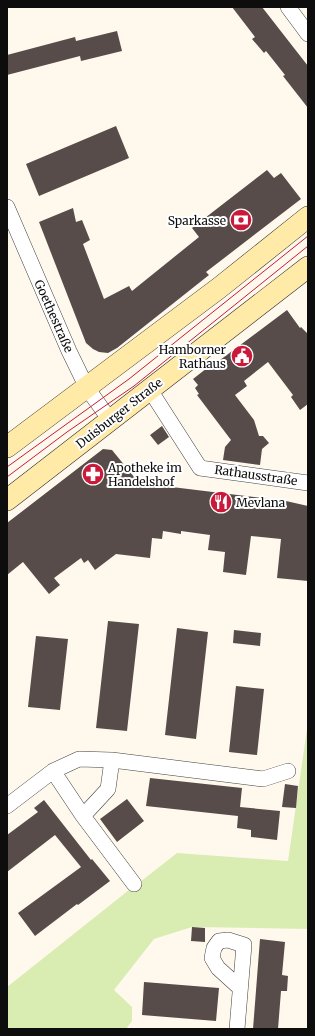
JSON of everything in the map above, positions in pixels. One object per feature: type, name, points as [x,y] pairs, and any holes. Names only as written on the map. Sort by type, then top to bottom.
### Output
[{"type":"main road","points":[[7,447],[219,288],[308,216]]},
{"type":"main road","name":"Duisburger Straße","points":[[7,500],[308,267]]},
{"type":"street","points":[[288,7],[308,34]]},
{"type":"street","name":"Goethestraße","points":[[7,207],[69,351],[87,388],[110,420]]},
{"type":"street","name":"Rathausstraße","points":[[150,390],[200,468],[308,483]]},
{"type":"street","points":[[7,806],[53,770],[78,759],[112,760],[263,779],[288,771]]},
{"type":"street","points":[[83,816],[108,789],[112,760]]},
{"type":"street","points":[[53,770],[83,816],[134,884]]},
{"type":"street","points":[[237,1029],[240,988]]},
{"type":"green space","points":[[308,722],[308,929],[192,927],[154,939],[114,990],[132,1007],[132,1021],[126,1029],[7,1029],[7,987],[129,890],[110,862],[140,882],[177,853],[288,861]]},
{"type":"building","points":[[232,7],[262,7],[308,66],[308,108],[266,51],[264,53],[252,39],[255,37]]},
{"type":"building","points":[[117,31],[122,51],[81,61],[80,56],[7,75],[7,55],[75,37],[76,41]]},
{"type":"building","points":[[116,126],[129,158],[39,196],[26,164]]},
{"type":"building","points":[[267,170],[274,178],[281,173],[301,199],[206,272],[209,275],[117,348],[108,353],[99,352],[86,343],[39,222],[73,208],[76,222],[82,220],[90,240],[83,244],[104,299],[129,286],[132,291],[199,237],[192,228]]},
{"type":"building","points":[[287,310],[300,328],[301,327],[308,334],[308,404],[300,410],[291,397],[293,395],[268,362],[244,381],[247,386],[235,395],[254,420],[259,436],[263,436],[269,443],[262,449],[260,465],[223,460],[225,447],[231,440],[197,395],[199,394],[195,388],[198,385],[193,379]]},
{"type":"building","points":[[162,426],[169,437],[158,445],[150,435]]},
{"type":"building","points":[[103,449],[112,450],[139,483],[286,501],[308,506],[308,581],[277,578],[281,539],[251,536],[246,575],[223,572],[225,552],[208,550],[210,535],[181,531],[181,534],[163,531],[162,539],[152,538],[150,558],[116,554],[95,570],[88,560],[84,563],[81,558],[54,578],[60,585],[49,594],[23,562],[7,575],[7,523]]},
{"type":"building","points":[[108,621],[139,624],[127,731],[96,728]]},
{"type":"building","points":[[177,628],[208,632],[196,739],[165,735]]},
{"type":"building","points":[[234,630],[261,633],[260,646],[233,643]]},
{"type":"building","points":[[36,636],[68,639],[60,710],[28,707]]},
{"type":"building","points":[[236,686],[264,689],[257,755],[229,752]]},
{"type":"building","points":[[150,778],[242,788],[240,807],[280,811],[277,840],[251,837],[251,830],[237,828],[238,816],[146,806]]},
{"type":"building","points":[[285,784],[298,786],[296,808],[282,807]]},
{"type":"building","points":[[127,799],[144,821],[117,842],[100,819]]},
{"type":"building","points":[[44,800],[91,860],[92,859],[110,881],[35,936],[18,913],[81,867],[55,835],[7,872],[7,835],[38,812],[34,808]]},
{"type":"building","points":[[192,927],[205,928],[205,942],[191,941]]},
{"type":"building","points":[[260,939],[285,942],[282,975],[288,976],[287,991],[281,991],[278,1029],[253,1029]]},
{"type":"building","points":[[144,982],[219,988],[216,1021],[142,1015]]},
{"type":"tram line","points":[[7,467],[129,379],[308,236]]},
{"type":"tram line","points":[[7,477],[67,432],[134,386],[308,246]]},
{"type":"place","name":"Sparkasse","points":[[241,220]]},
{"type":"place","name":"Hamborner Rathaus","points":[[242,356]]},
{"type":"place","name":"Apotheke im Handelshof","points":[[93,474]]},
{"type":"place","name":"Mevlana","points":[[221,502]]}]
